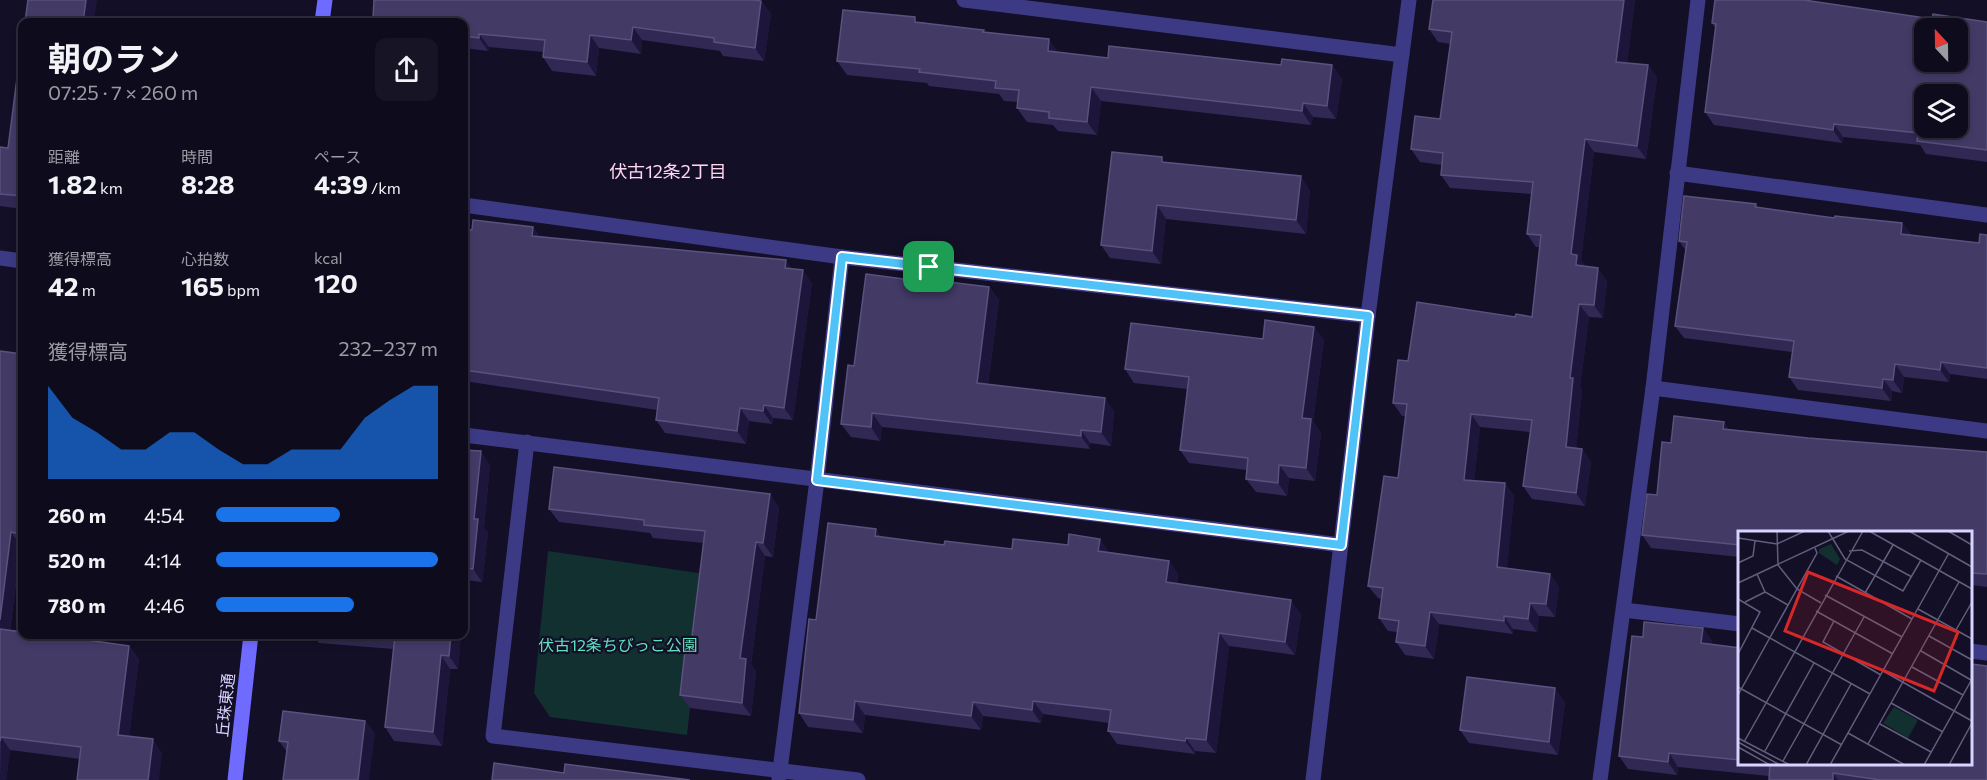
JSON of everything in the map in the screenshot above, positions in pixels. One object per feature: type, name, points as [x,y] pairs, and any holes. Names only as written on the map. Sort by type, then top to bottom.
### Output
[{"type":"street","points":[[323,18],[325,0]]},
{"type":"street","points":[[964,0],[1402,55]]},
{"type":"street","points":[[1313,780],[1368,316],[1409,0]]},
{"type":"street","points":[[1600,780],[1653,388],[1698,0]]},
{"type":"street","points":[[1677,173],[1987,215]]},
{"type":"street","points":[[468,206],[842,257],[1368,316]]},
{"type":"street","points":[[780,775],[842,257]]},
{"type":"street","points":[[0,258],[18,260]]},
{"type":"street","points":[[1653,388],[1987,431]]},
{"type":"street","points":[[468,435],[1341,545]]},
{"type":"street","points":[[527,442],[494,736],[780,775],[858,780]]},
{"type":"street","points":[[1624,610],[1738,624]]},
{"type":"street","name":"丘珠東通","points":[[235,780],[250,639]]},
{"type":"street","points":[[1972,651],[1987,653]]},
{"type":"green space","name":"伏古12条ちびっこ公園","points":[[548,551],[705,574],[687,735],[550,717],[534,693]]},
{"type":"building","points":[[28,0],[86,0],[84,18],[26,18]]},
{"type":"building","points":[[374,0],[761,1],[755,48],[714,42],[714,38],[633,27],[631,40],[590,35],[587,62],[543,57],[545,40],[479,34],[479,38],[468,37],[468,18],[373,18]]},
{"type":"building","points":[[1433,0],[1624,0],[1616,62],[1648,65],[1637,146],[1585,139],[1571,254],[1577,255],[1576,265],[1598,268],[1594,305],[1579,304],[1570,378],[1573,378],[1566,447],[1582,449],[1576,493],[1523,486],[1532,420],[1471,414],[1464,480],[1505,483],[1497,567],[1550,574],[1546,604],[1530,603],[1528,619],[1504,616],[1504,621],[1430,612],[1425,646],[1396,642],[1399,621],[1379,618],[1383,588],[1368,586],[1384,476],[1398,478],[1407,404],[1393,403],[1398,360],[1408,361],[1417,302],[1515,317],[1516,314],[1532,317],[1541,235],[1527,234],[1533,182],[1441,175],[1443,153],[1411,149],[1415,116],[1440,119],[1452,32],[1429,29]]},
{"type":"building","points":[[1715,0],[1804,0],[1925,18],[1914,18],[1914,72],[1968,72],[1968,19],[1987,22],[1987,150],[1917,141],[1917,138],[1968,138],[1968,84],[1914,84],[1914,133],[1834,124],[1833,130],[1705,112],[1716,24],[1712,23]]},
{"type":"building","points":[[843,10],[915,17],[915,22],[1049,39],[1048,51],[1108,58],[1109,46],[1281,65],[1282,59],[1332,65],[1327,106],[1303,103],[1302,111],[1091,87],[1087,122],[1049,118],[1049,112],[1017,108],[1019,90],[995,88],[996,81],[919,72],[920,69],[837,61]]},
{"type":"building","points":[[1933,14],[1960,18],[1932,18]]},
{"type":"building","points":[[18,70],[18,196],[0,194],[0,147],[8,148]]},
{"type":"building","points":[[1112,152],[1162,157],[1162,162],[1301,176],[1296,220],[1157,205],[1152,251],[1101,245]]},
{"type":"building","points":[[1684,196],[1756,204],[1755,207],[1834,218],[1835,216],[1902,223],[1901,234],[1979,243],[1980,234],[1987,235],[1987,368],[1941,362],[1940,370],[1895,364],[1893,380],[1883,379],[1882,388],[1789,377],[1794,341],[1675,326],[1687,242],[1679,241]]},
{"type":"building","points":[[473,220],[533,227],[532,236],[786,260],[785,268],[803,270],[784,408],[764,405],[763,411],[740,408],[737,431],[656,420],[659,398],[468,371],[468,230],[472,230]]},
{"type":"building","points":[[866,274],[949,285],[949,282],[989,287],[977,383],[1105,398],[1101,432],[1081,430],[1081,436],[872,413],[871,427],[841,424],[848,365],[854,366]]},
{"type":"building","points":[[1265,320],[1314,327],[1302,418],[1311,419],[1306,468],[1279,465],[1278,483],[1246,479],[1248,458],[1180,450],[1189,377],[1125,369],[1131,323],[1263,339]]},
{"type":"building","points":[[0,351],[18,353],[18,533],[11,532],[0,620]]},
{"type":"building","points":[[1674,416],[1724,422],[1723,429],[1987,452],[1987,574],[1972,573],[1972,531],[1738,531],[1738,545],[1642,535],[1647,494],[1657,495],[1662,442],[1671,443]]},
{"type":"building","points":[[468,450],[481,451],[474,519],[478,519],[473,569],[468,568]]},
{"type":"building","points":[[554,467],[770,494],[763,543],[756,542],[740,658],[746,659],[742,703],[680,695],[685,651],[690,652],[705,531],[644,525],[644,520],[549,509]]},
{"type":"building","points":[[828,523],[876,529],[875,536],[944,545],[945,541],[1012,549],[1013,539],[1068,545],[1069,534],[1100,539],[1098,551],[1169,561],[1166,582],[1291,600],[1285,642],[1219,633],[1206,740],[1186,738],[1185,741],[1108,731],[1111,710],[1033,701],[1032,710],[973,702],[971,716],[855,701],[853,720],[799,713],[809,619],[816,620]]},
{"type":"building","points":[[1644,622],[1703,628],[1701,643],[1738,648],[1738,760],[1669,753],[1668,762],[1619,756],[1632,636],[1643,637]]},
{"type":"building","points":[[0,629],[18,631],[18,639],[80,639],[129,646],[118,735],[153,739],[148,780],[77,780],[81,747],[1,737],[0,741]]},
{"type":"building","points":[[395,639],[451,639],[449,656],[441,655],[433,732],[385,727]]},
{"type":"building","points":[[1972,664],[1987,666],[1987,780],[1881,780],[1833,773],[1833,780],[1769,780],[1770,765],[1972,765]]},
{"type":"building","points":[[1467,677],[1555,688],[1549,742],[1460,730]]},
{"type":"building","points":[[283,711],[365,721],[358,780],[283,780],[288,742],[279,741]]},
{"type":"building","points":[[494,763],[564,773],[565,764],[690,780],[492,780]]},
{"type":"district","name":"伏古12条2丁目","points":[[668,172]]},
{"type":"route","points":[[842,257],[929,267],[1368,316],[1341,545],[817,480],[842,257]]}]
